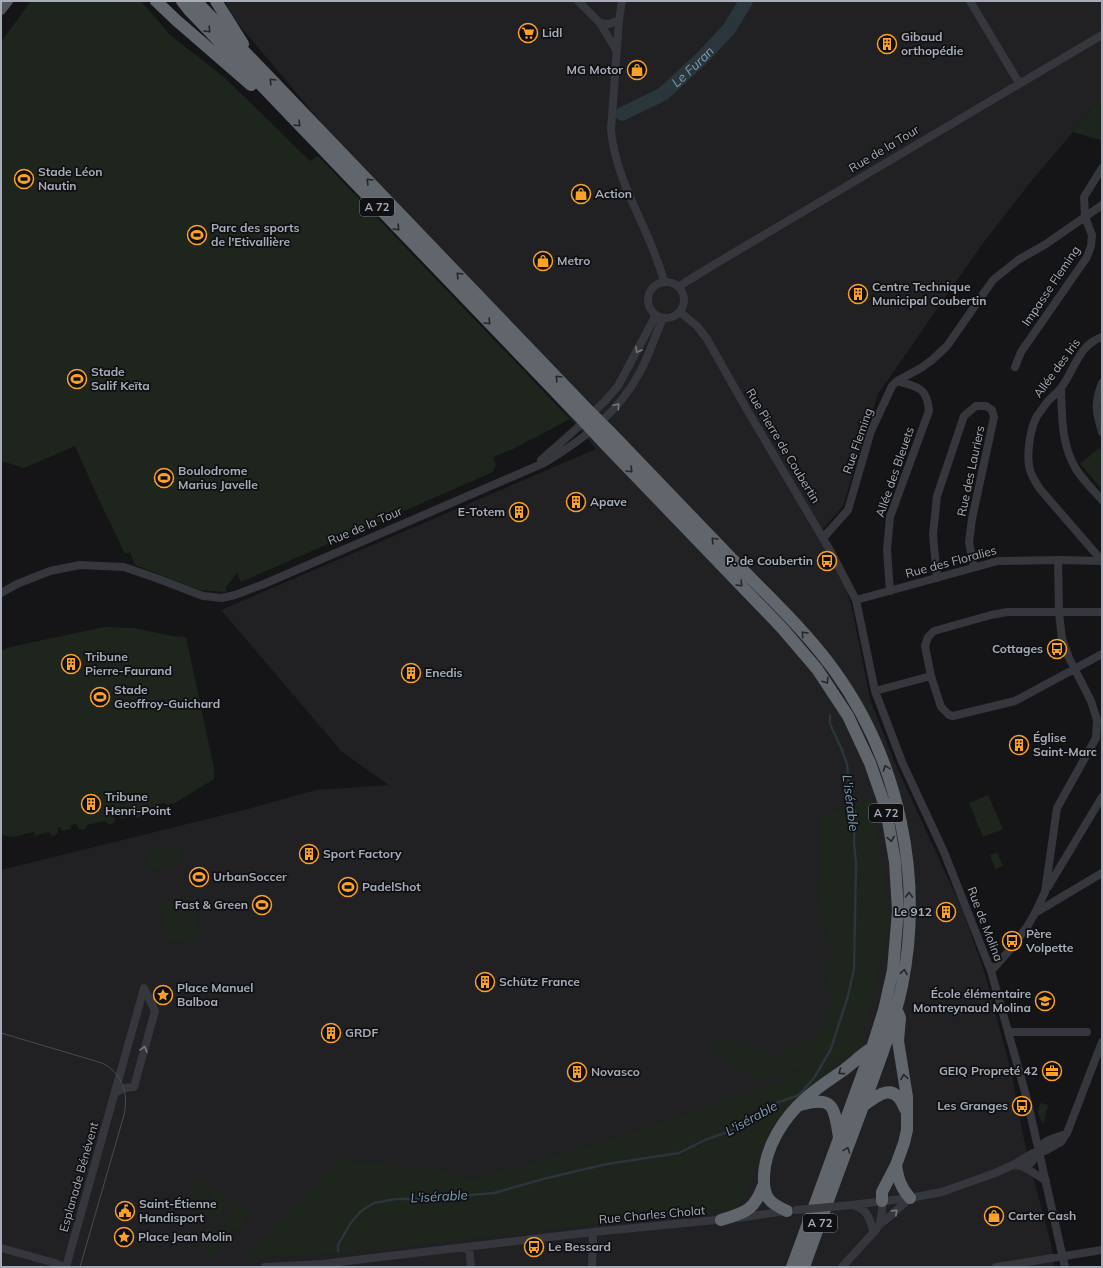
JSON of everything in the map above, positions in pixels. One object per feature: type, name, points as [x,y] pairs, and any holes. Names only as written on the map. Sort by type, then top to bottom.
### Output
[{"type":"highway","points":[[156,1],[257,91],[272,98]]},
{"type":"highway","name":"A 72","points":[[182,1],[272,98],[574,411],[607,437],[812,642],[842,681],[870,732],[893,791],[904,839],[909,888],[909,934],[904,971],[896,1010],[882,1054],[804,1267]]},
{"type":"highway","name":"A 72","points":[[196,1],[585,407],[607,437],[782,628],[817,669],[848,716],[870,763],[886,809],[895,862],[898,911],[893,970],[884,1010],[872,1048],[792,1267]]},
{"type":"highway","points":[[216,1],[243,43],[246,54]]},
{"type":"highway","points":[[882,1202],[882,1192],[896,1165],[907,1130],[907,1097],[898,1040],[900,1018],[896,1010]]},
{"type":"highway","points":[[721,1220],[742,1214],[750,1209],[756,1202],[763,1186],[766,1161],[774,1140],[787,1119],[799,1105],[806,1098],[852,1064],[861,1054],[872,1048]]},
{"type":"highway","points":[[863,1106],[880,1094],[894,1093],[899,1096],[908,1116]]},
{"type":"highway","points":[[799,1105],[814,1101],[824,1101],[832,1106],[836,1113],[840,1138]]},
{"type":"highway","points":[[896,1165],[898,1179],[903,1190],[910,1198]]},
{"type":"highway","points":[[763,1186],[765,1193],[774,1205],[792,1211]]},
{"type":"main road","points":[[1,10],[8,1]]},
{"type":"street","points":[[578,1],[600,23],[617,51]]},
{"type":"street","points":[[622,1],[621,16],[619,20],[611,130],[615,156],[626,189],[659,262],[664,281]]},
{"type":"street","points":[[970,1],[1019,84]]},
{"type":"street","points":[[600,23],[609,24],[619,20]]},
{"type":"street","name":"Rue de la Tour","points":[[679,287],[715,264],[1102,35]]},
{"type":"street","name":"Impasse Fleming","points":[[1015,366],[1021,352],[1087,257],[1091,246],[1092,236],[1085,217],[1084,197],[1102,168]]},
{"type":"street","name":"Rue Fleming","points":[[823,538],[848,510],[871,431],[892,386],[897,381],[921,368],[947,346],[993,280],[1018,260],[1046,244],[1102,205]]},
{"type":"street","points":[[664,281],[670,282],[679,287],[684,297],[684,302],[680,312],[670,318],[659,317],[650,309],[647,298],[651,289],[664,281]]},
{"type":"street","name":"Rue Pierre de Coubertin","points":[[680,312],[697,326],[707,338],[823,538],[856,600]]},
{"type":"street","name":"Rue de la Tour","points":[[535,466],[606,400],[618,386],[659,317]]},
{"type":"street","name":"Rue de la Tour","points":[[1,593],[17,584],[50,571],[80,565],[124,567],[203,596],[222,598],[235,595],[544,463],[575,444],[613,411],[625,397],[640,372],[651,349],[659,317]]},
{"type":"street","name":"Allée des Iris","points":[[1102,337],[1094,339],[1086,346],[1061,388],[1048,401],[1036,418],[1030,436],[1029,457],[1030,469],[1034,481],[1102,561]]},
{"type":"street","name":"Allée des Bleuets","points":[[890,591],[887,550],[890,517],[929,412],[928,400],[924,392],[910,385],[897,381]]},
{"type":"street","points":[[1102,383],[1098,394],[1096,412],[1102,432]]},
{"type":"street","points":[[1061,388],[1063,432],[1067,448],[1076,470],[1102,500]]},
{"type":"street","name":"Rue des Lauriers","points":[[937,578],[933,534],[937,496],[964,416],[976,406],[986,406],[992,410],[994,417],[972,519],[969,542],[974,567]]},
{"type":"street","points":[[1045,892],[1057,808],[1099,739],[1097,720],[1091,701],[1062,639],[1059,613],[1058,560]]},
{"type":"street","name":"Rue des Floralies","points":[[856,600],[998,561],[1102,561]]},
{"type":"street","name":"Rue de Molina","points":[[856,600],[875,691],[902,762],[944,852],[990,971],[1027,1099],[1064,1267]]},
{"type":"street","points":[[1102,612],[1007,612],[991,615],[934,631],[928,636],[925,646],[931,676],[941,707],[944,711],[953,716],[1015,701],[1102,654]]},
{"type":"street","points":[[875,691],[931,676]]},
{"type":"street","points":[[990,971],[1008,952],[1036,913],[1045,892],[1102,798]]},
{"type":"street","points":[[1036,913],[1102,873]]},
{"type":"street","name":"Esplanade Bénévent","points":[[65,1267],[144,988],[155,1012],[134,1087],[122,1089],[115,1093]]},
{"type":"street","points":[[1008,1032],[1088,1032]]},
{"type":"street","points":[[1023,1167],[1034,1160],[1044,1143],[1067,1134],[1102,1042]]},
{"type":"street","name":"Rue Charles Cholat","points":[[265,1267],[322,1265],[593,1232],[721,1220],[910,1198],[942,1192],[1013,1165],[1038,1152]]},
{"type":"street","points":[[1013,1165],[1032,1171],[1046,1182]]},
{"type":"street","points":[[842,1267],[880,1224],[910,1198]]},
{"type":"street","points":[[880,1224],[882,1202]]},
{"type":"street","points":[[852,1205],[867,1213],[874,1232]]},
{"type":"street","points":[[592,1267],[593,1232]]},
{"type":"street","points":[[1,1248],[65,1267]]},
{"type":"street","points":[[469,1248],[471,1267]]},
{"type":"street","points":[[996,1267],[1102,1250]]},
{"type":"shaded area","name":"Parc des sports de l'Etivallière","points":[[31,1],[141,1],[170,35],[224,77],[310,161],[318,156],[570,419],[513,449],[493,457],[496,464],[493,472],[241,582],[237,573],[226,587],[226,592],[200,590],[135,565],[130,552],[125,554],[75,446],[24,468],[1,461],[1,42]]},
{"type":"shaded area","points":[[225,1],[1102,1],[1102,99],[1095,104],[1029,184],[981,246],[878,394],[843,506],[823,529],[851,603],[870,699],[894,761],[963,911],[985,974],[1011,1071],[1026,1150],[1051,1244],[1055,1267],[1,1267],[1,870],[248,809],[316,790],[389,785],[342,752],[221,610],[596,449],[235,20]]},
{"type":"shaded area","points":[[1102,99],[1102,138],[1100,140],[1073,132],[1095,104]]},
{"type":"shaded area","points":[[1099,448],[1102,452],[1102,485],[1100,487],[1080,464]]},
{"type":"shaded area","name":"Stade Geoffroy-Guichard","points":[[104,627],[134,628],[172,636],[186,637],[214,768],[214,779],[175,803],[166,805],[165,803],[158,804],[158,806],[143,810],[143,815],[139,818],[136,818],[133,812],[131,812],[131,816],[121,819],[120,815],[114,816],[115,821],[112,824],[108,824],[105,821],[87,825],[83,830],[79,829],[76,824],[71,825],[71,829],[61,831],[60,827],[58,828],[58,833],[54,836],[49,832],[35,836],[34,832],[13,837],[1,835],[1,651],[10,647]]},
{"type":"shaded area","points":[[988,795],[1003,829],[983,837],[969,803]]},
{"type":"shaded area","points":[[872,798],[890,923],[859,1052],[773,1127],[740,1208],[644,1216],[642,1219],[340,1253],[244,1258],[338,1160],[440,1170],[469,1180],[609,1141],[758,1089],[801,1072],[800,1068],[759,1082],[726,1061],[707,1044],[731,1038],[767,1056],[778,1055],[818,1034],[833,1003],[824,968],[830,967],[827,955],[832,953],[818,891],[820,838],[819,816]]},
{"type":"shaded area","points":[[178,844],[182,863],[151,871],[146,852]]},
{"type":"shaded area","points":[[997,852],[1003,866],[995,869],[990,855]]},
{"type":"shaded area","points":[[191,896],[200,936],[169,943],[159,903]]},
{"type":"shaded area","points":[[1040,1103],[1048,1105],[1043,1125],[1038,1113]]},
{"type":"shaded area","points":[[199,1178],[213,1187],[198,1210],[184,1201]]},
{"type":"shaded area","points":[[216,1189],[230,1198],[216,1221],[202,1212]]},
{"type":"shaded area","points":[[236,1202],[250,1211],[237,1232],[223,1223]]},
{"type":"shaded area","points":[[219,1224],[231,1233],[222,1244],[210,1234]]},
{"type":"shaded area","points":[[209,1235],[221,1245],[211,1257],[199,1247]]},
{"type":"waterway","name":"Le Furan","points":[[622,114],[663,94],[702,58],[729,29],[746,1]]},
{"type":"waterway","name":"L'isérable","points":[[338,1251],[338,1245],[350,1224],[361,1211],[374,1203],[396,1199],[423,1199],[494,1193],[547,1178],[607,1164],[679,1153],[705,1140],[730,1131],[768,1106],[799,1095],[814,1078],[831,1049],[848,996],[854,969],[856,863],[854,843],[855,811],[850,802],[847,764],[830,724],[830,715]]},
{"type":"tram line","points":[[1,1033],[102,1063],[115,1072],[125,1092],[124,1115],[80,1267]]},
{"type":"place","name":"Lidl","points":[[528,33]]},
{"type":"place","name":"Gibaud orthopédie","points":[[887,44]]},
{"type":"place","name":"MG Motor","points":[[637,70]]},
{"type":"place","name":"Stade Léon Nautin","points":[[24,179]]},
{"type":"place","name":"Action","points":[[581,194]]},
{"type":"place","name":"Parc des sports de l'Etivallière","points":[[197,235]]},
{"type":"place","name":"Metro","points":[[543,261]]},
{"type":"place","name":"Centre Technique Municipal Coubertin","points":[[858,294]]},
{"type":"place","name":"Stade Salif Keïta","points":[[77,379]]},
{"type":"place","name":"Boulodrome Marius Javelle","points":[[164,478]]},
{"type":"place","name":"Apave","points":[[576,502]]},
{"type":"place","name":"E-Totem","points":[[519,512]]},
{"type":"place","name":"P. de Coubertin","points":[[827,561]]},
{"type":"place","name":"Cottages","points":[[1057,649]]},
{"type":"place","name":"Tribune Pierre-Faurand","points":[[71,664]]},
{"type":"place","name":"Enedis","points":[[411,673]]},
{"type":"place","name":"Stade Geoffroy-Guichard","points":[[100,697]]},
{"type":"place","name":"Église Saint-Marc","points":[[1019,745]]},
{"type":"place","name":"Tribune Henri-Point","points":[[91,804]]},
{"type":"place","name":"Sport Factory","points":[[309,854]]},
{"type":"place","name":"UrbanSoccer","points":[[199,877]]},
{"type":"place","name":"PadelShot","points":[[348,887]]},
{"type":"place","name":"Fast & Green","points":[[262,905]]},
{"type":"place","name":"Le 912","points":[[946,912]]},
{"type":"place","name":"Père Volpette","points":[[1012,941]]},
{"type":"place","name":"Schütz France","points":[[485,982]]},
{"type":"place","name":"Place Manuel Balboa","points":[[163,995]]},
{"type":"place","name":"École élémentaire Montreynaud Molina","points":[[1045,1001]]},
{"type":"place","name":"GRDF","points":[[331,1033]]},
{"type":"place","name":"GEIQ Propreté 42","points":[[1052,1071]]},
{"type":"place","name":"Novasco","points":[[577,1072]]},
{"type":"place","name":"Les Granges","points":[[1022,1106]]},
{"type":"place","name":"Saint-Étienne Handisport","points":[[125,1211]]},
{"type":"place","name":"Carter Cash","points":[[994,1216]]},
{"type":"place","name":"Place Jean Molin","points":[[124,1237]]},
{"type":"place","name":"Le Bessard","points":[[534,1247]]}]
